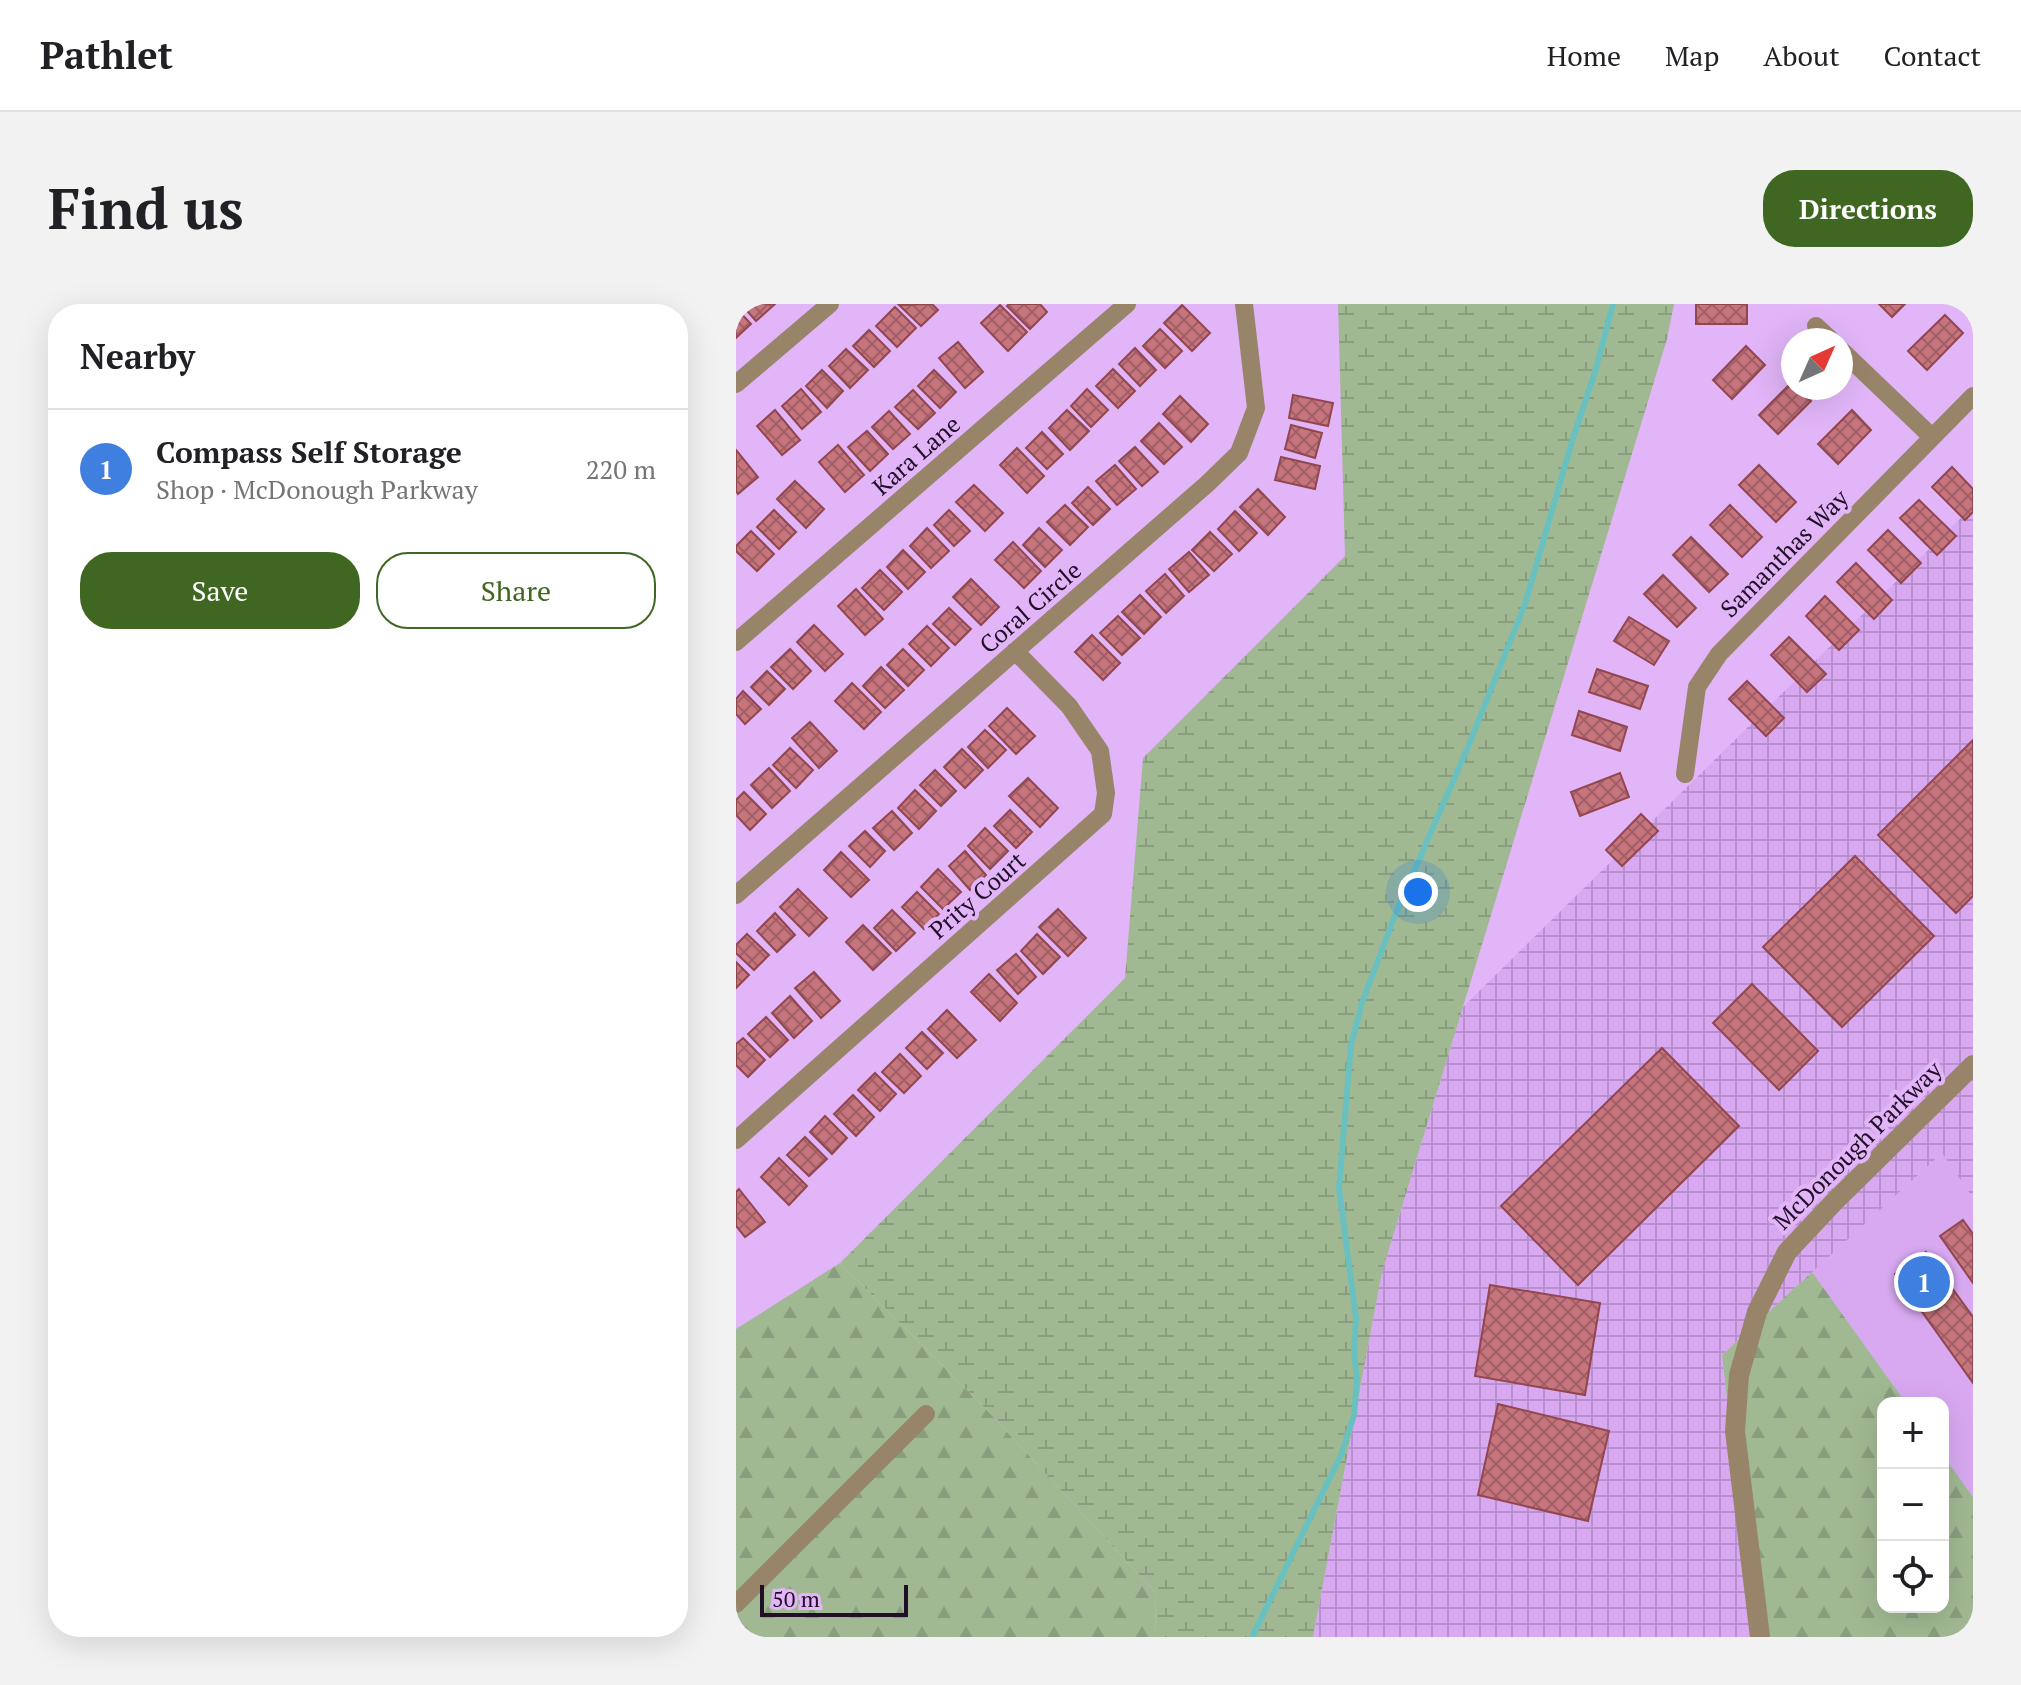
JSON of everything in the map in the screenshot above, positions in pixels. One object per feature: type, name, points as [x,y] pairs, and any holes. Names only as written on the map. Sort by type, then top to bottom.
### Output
[{"type":"street","points":[[736,384],[830,304]]},
{"type":"street","name":"Kara Lane","points":[[736,642],[1127,304]]},
{"type":"street","name":"Coral Circle","points":[[736,895],[1239,453],[1256,408],[1244,304]]},
{"type":"street","points":[[1853,361],[1932,437]]},
{"type":"street","name":"Samanthas Way","points":[[1685,774],[1697,687],[1719,654],[1973,396]]},
{"type":"street","name":"Prity Court","points":[[736,1140],[1103,814],[1106,793],[1100,751],[1069,706],[1015,651]]},
{"type":"street","name":"McDonough Parkway","points":[[1760,1637],[1735,1431],[1739,1375],[1757,1312],[1787,1252],[1973,1065]]},
{"type":"street","points":[[736,1604],[926,1414]]},
{"type":"shaded area","points":[[1973,506],[1973,1198],[1942,1153],[1722,1355],[1754,1637],[1313,1637],[1382,1272],[1463,1007]]},
{"type":"shaded area","points":[[1942,1153],[1973,1198],[1973,1497],[1949,1463],[1949,1397],[1902,1397],[1812,1272]]},
{"type":"green space","points":[[1338,304],[1674,304],[1667,339],[1382,1272],[1313,1637],[1155,1637],[1156,1593],[986,1409],[840,1263],[1125,978],[1143,758],[1345,556]]},
{"type":"green space","points":[[840,1263],[986,1409],[1156,1593],[1155,1637],[736,1637],[736,1329]]},
{"type":"green space","points":[[1812,1272],[1902,1397],[1877,1397],[1877,1613],[1949,1613],[1949,1463],[1973,1497],[1973,1637],[1754,1637],[1722,1355]]},
{"type":"building","points":[[741,304],[775,304],[756,321]]},
{"type":"building","points":[[932,304],[938,310],[921,326],[899,305]]},
{"type":"building","points":[[1040,304],[1047,312],[1030,329],[1007,306]]},
{"type":"building","points":[[1696,304],[1747,304],[1747,324],[1696,324]]},
{"type":"building","points":[[1879,304],[1905,304],[1892,317]]},
{"type":"building","points":[[1000,305],[1027,332],[1008,351],[981,323]]},
{"type":"building","points":[[1182,305],[1210,333],[1192,351],[1164,323]]},
{"type":"building","points":[[895,307],[916,328],[897,347],[876,326]]},
{"type":"building","points":[[736,308],[751,324],[736,338]]},
{"type":"building","points":[[1945,315],[1963,333],[1927,370],[1908,351]]},
{"type":"building","points":[[1160,329],[1182,351],[1165,368],[1143,346]]},
{"type":"building","points":[[869,330],[890,351],[874,367],[853,346]]},
{"type":"building","points":[[958,342],[983,372],[965,388],[939,358]]},
{"type":"building","points":[[1746,346],[1765,365],[1732,399],[1713,380]]},
{"type":"building","points":[[1135,348],[1156,370],[1140,386],[1119,364]]},
{"type":"building","points":[[846,349],[868,370],[850,388],[829,366]]},
{"type":"building","points":[[1113,369],[1135,391],[1118,408],[1096,386]]},
{"type":"building","points":[[822,370],[843,391],[827,408],[806,386]]},
{"type":"building","points":[[934,370],[956,392],[940,408],[918,386]]},
{"type":"building","points":[[801,389],[821,412],[802,429],[782,406]]},
{"type":"building","points":[[1087,389],[1108,410],[1091,427],[1071,406]]},
{"type":"building","points":[[913,390],[935,413],[918,429],[895,407]]},
{"type":"building","points":[[1781,393],[1781,400],[1811,401],[1778,434],[1759,415]]},
{"type":"building","points":[[1293,395],[1333,403],[1328,426],[1289,418]]},
{"type":"building","points":[[1180,396],[1208,424],[1191,442],[1163,414]]},
{"type":"building","points":[[775,410],[800,440],[782,455],[757,426]]},
{"type":"building","points":[[1067,410],[1089,431],[1070,450],[1049,428]]},
{"type":"building","points":[[1852,410],[1871,430],[1838,464],[1818,444]]},
{"type":"building","points":[[889,411],[910,434],[893,449],[872,427]]},
{"type":"building","points":[[1159,423],[1182,447],[1164,464],[1141,441]]},
{"type":"building","points":[[1291,425],[1322,433],[1315,458],[1285,449]]},
{"type":"building","points":[[867,431],[888,454],[870,471],[848,447]]},
{"type":"building","points":[[1042,432],[1063,454],[1047,469],[1026,448]]},
{"type":"building","points":[[838,445],[864,475],[845,492],[819,462]]},
{"type":"building","points":[[1135,447],[1158,472],[1142,486],[1119,461]]},
{"type":"building","points":[[1017,448],[1044,476],[1027,493],[1000,465]]},
{"type":"building","points":[[736,450],[758,477],[738,494],[736,491]]},
{"type":"building","points":[[1281,457],[1320,466],[1315,489],[1275,480]]},
{"type":"building","points":[[1115,465],[1136,489],[1117,505],[1096,481]]},
{"type":"building","points":[[1759,465],[1796,502],[1776,522],[1739,485]]},
{"type":"building","points":[[1952,467],[1973,489],[1973,512],[1965,520],[1932,487]]},
{"type":"building","points":[[795,481],[824,509],[806,528],[777,499]]},
{"type":"building","points":[[974,485],[1003,513],[985,531],[956,502]]},
{"type":"building","points":[[1088,487],[1110,509],[1093,525],[1072,503]]},
{"type":"building","points":[[1258,489],[1285,517],[1268,535],[1240,507]]},
{"type":"building","points":[[1919,500],[1956,536],[1937,555],[1900,518]]},
{"type":"building","points":[[1065,505],[1088,527],[1070,545],[1047,522]]},
{"type":"building","points":[[1730,505],[1762,537],[1742,557],[1710,525]]},
{"type":"building","points":[[774,510],[796,532],[779,549],[757,527]]},
{"type":"building","points":[[949,510],[970,531],[954,546],[934,525]]},
{"type":"building","points":[[1235,511],[1257,533],[1239,551],[1218,529]]},
{"type":"building","points":[[927,528],[949,551],[931,568],[910,546]]},
{"type":"building","points":[[1039,528],[1062,550],[1045,567],[1023,545]]},
{"type":"building","points":[[1888,530],[1921,563],[1901,583],[1868,550]]},
{"type":"building","points":[[751,531],[774,554],[757,571],[736,551],[736,546]]},
{"type":"building","points":[[1210,532],[1232,554],[1214,571],[1192,550]]},
{"type":"building","points":[[1691,537],[1728,574],[1709,592],[1673,555]]},
{"type":"building","points":[[1013,542],[1041,571],[1024,588],[995,560]]},
{"type":"building","points":[[903,550],[925,572],[908,589],[887,567]]},
{"type":"building","points":[[1189,552],[1209,575],[1189,592],[1169,569]]},
{"type":"building","points":[[1856,563],[1892,600],[1874,619],[1837,582]]},
{"type":"building","points":[[880,570],[902,592],[884,610],[862,588]]},
{"type":"building","points":[[1165,574],[1184,596],[1166,613],[1146,591]]},
{"type":"building","points":[[1663,575],[1696,608],[1677,627],[1644,594]]},
{"type":"building","points":[[971,579],[999,607],[981,625],[953,597]]},
{"type":"building","points":[[856,589],[883,619],[865,635],[838,606]]},
{"type":"building","points":[[1140,595],[1161,617],[1144,634],[1122,612]]},
{"type":"building","points":[[1825,596],[1859,630],[1839,650],[1806,616]]},
{"type":"building","points":[[949,608],[971,629],[955,645],[933,624]]},
{"type":"building","points":[[1118,616],[1140,638],[1122,655],[1100,633]]},
{"type":"building","points":[[1629,617],[1669,641],[1654,665],[1614,641]]},
{"type":"building","points":[[814,625],[843,654],[825,671],[797,642]]},
{"type":"building","points":[[927,626],[949,648],[931,666],[909,644]]},
{"type":"building","points":[[1092,635],[1120,663],[1103,680],[1075,652]]},
{"type":"building","points":[[1789,637],[1826,674],[1807,692],[1771,655]]},
{"type":"building","points":[[790,649],[811,671],[793,689],[771,667]]},
{"type":"building","points":[[903,649],[924,670],[908,686],[887,665]]},
{"type":"building","points":[[881,667],[904,690],[885,708],[863,686]]},
{"type":"building","points":[[1597,669],[1648,686],[1640,709],[1589,692]]},
{"type":"building","points":[[767,671],[785,689],[769,705],[751,687]]},
{"type":"building","points":[[1747,681],[1784,718],[1766,736],[1729,699]]},
{"type":"building","points":[[852,683],[881,712],[864,729],[835,701]]},
{"type":"building","points":[[743,691],[761,709],[745,724],[736,714],[736,699]]},
{"type":"building","points":[[1007,708],[1035,736],[1016,754],[989,726]]},
{"type":"building","points":[[1579,711],[1627,727],[1620,751],[1572,735]]},
{"type":"building","points":[[810,722],[837,751],[819,768],[792,738]]},
{"type":"building","points":[[985,730],[1006,750],[988,768],[968,747]]},
{"type":"building","points":[[1973,740],[1973,896],[1956,913],[1878,835]]},
{"type":"building","points":[[790,748],[813,770],[796,788],[773,765]]},
{"type":"building","points":[[962,749],[983,770],[965,788],[944,767]]},
{"type":"building","points":[[769,768],[790,791],[772,808],[751,785]]},
{"type":"building","points":[[935,770],[956,791],[941,806],[920,785]]},
{"type":"building","points":[[1620,773],[1629,797],[1580,816],[1571,792]]},
{"type":"building","points":[[1028,778],[1058,808],[1040,827],[1009,796]]},
{"type":"building","points":[[915,790],[936,811],[919,829],[898,808]]},
{"type":"building","points":[[744,792],[766,814],[750,830],[736,815],[736,800]]},
{"type":"building","points":[[1010,810],[1032,832],[1016,848],[994,826]]},
{"type":"building","points":[[892,811],[912,833],[894,850],[873,828]]},
{"type":"building","points":[[1641,814],[1658,831],[1622,866],[1606,850]]},
{"type":"building","points":[[985,828],[1008,851],[990,869],[968,846]]},
{"type":"building","points":[[865,831],[885,851],[870,867],[849,846]]},
{"type":"building","points":[[965,851],[986,875],[970,890],[949,866]]},
{"type":"building","points":[[841,852],[869,880],[851,897],[824,870]]},
{"type":"building","points":[[1855,856],[1934,936],[1842,1027],[1763,947]]},
{"type":"building","points":[[938,869],[961,892],[943,909],[921,887]]},
{"type":"building","points":[[798,889],[827,918],[809,936],[780,907]]},
{"type":"building","points":[[917,892],[939,914],[924,929],[902,907]]},
{"type":"building","points":[[1058,909],[1086,938],[1068,956],[1039,927]]},
{"type":"building","points":[[892,910],[915,933],[896,951],[874,928]]},
{"type":"building","points":[[775,913],[795,935],[777,952],[757,931]]},
{"type":"building","points":[[863,925],[891,953],[873,970],[846,942]]},
{"type":"building","points":[[747,934],[769,955],[754,970],[736,953],[736,945]]},
{"type":"building","points":[[1037,934],[1060,957],[1043,974],[1021,951]]},
{"type":"building","points":[[1016,954],[1036,977],[1018,994],[997,970]]},
{"type":"building","points":[[736,962],[749,975],[736,988]]},
{"type":"building","points":[[814,972],[840,1001],[821,1018],[795,988]]},
{"type":"building","points":[[989,974],[1017,1003],[1000,1021],[971,992]]},
{"type":"building","points":[[1752,984],[1818,1051],[1779,1090],[1713,1023]]},
{"type":"building","points":[[790,996],[812,1021],[794,1038],[772,1013]]},
{"type":"building","points":[[947,1010],[976,1040],[957,1058],[928,1029]]},
{"type":"building","points":[[766,1017],[788,1040],[770,1057],[748,1034]]},
{"type":"building","points":[[922,1032],[943,1053],[927,1069],[906,1048]]},
{"type":"building","points":[[743,1038],[765,1060],[748,1077],[736,1065],[736,1044]]},
{"type":"building","points":[[1662,1048],[1739,1126],[1578,1285],[1501,1206]]},
{"type":"building","points":[[900,1054],[921,1076],[904,1093],[882,1072]]},
{"type":"building","points":[[875,1073],[896,1094],[880,1111],[858,1090]]},
{"type":"building","points":[[853,1095],[874,1117],[856,1136],[834,1114]]},
{"type":"building","points":[[825,1116],[847,1138],[832,1154],[810,1132]]},
{"type":"building","points":[[805,1137],[827,1159],[809,1176],[787,1155]]},
{"type":"building","points":[[779,1158],[807,1186],[789,1205],[761,1177]]},
{"type":"building","points":[[739,1189],[765,1222],[745,1237],[736,1226],[736,1192]]},
{"type":"building","points":[[1963,1220],[1973,1234],[1973,1283],[1940,1236]]},
{"type":"building","points":[[1926,1252],[1973,1317],[1973,1383],[1895,1274]]},
{"type":"building","points":[[1490,1285],[1600,1303],[1585,1395],[1475,1376]]},
{"type":"building","points":[[1498,1404],[1609,1431],[1588,1521],[1478,1495]]},
{"type":"waterway","points":[[1252,1637],[1341,1455],[1354,1415],[1356,1318],[1339,1188],[1351,1045],[1362,1003],[1395,915],[1468,747],[1525,604],[1613,304]]},
{"type":"place","name":"Compass Self Storage","points":[[1924,1282]]}]
